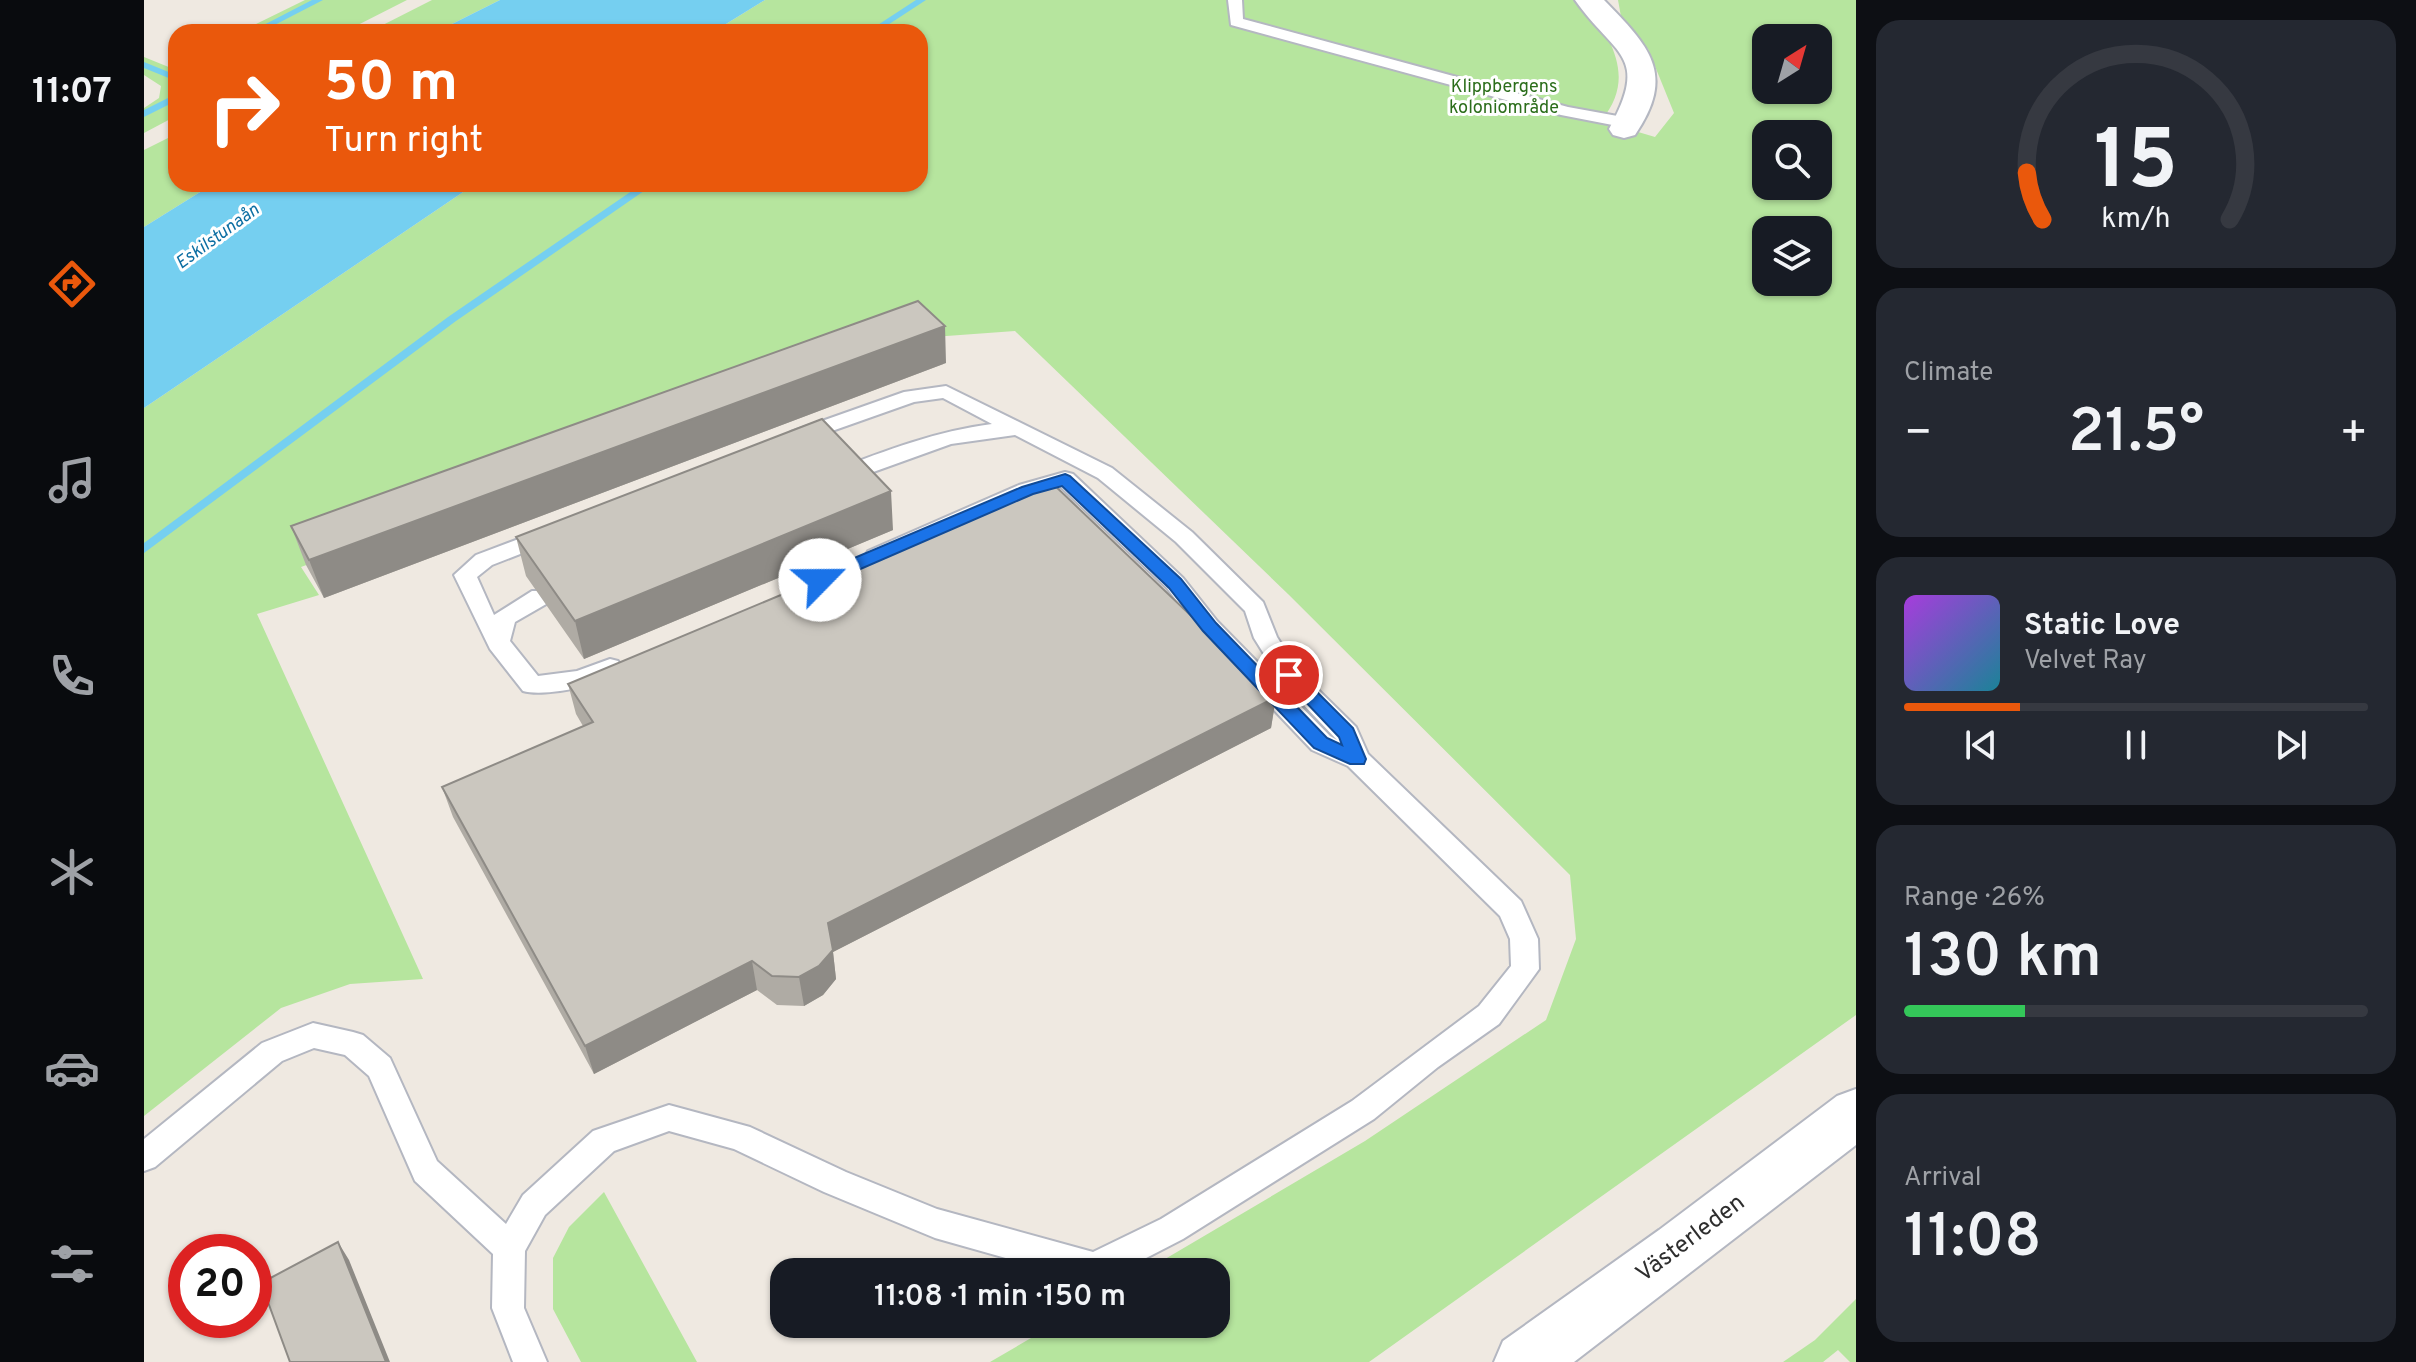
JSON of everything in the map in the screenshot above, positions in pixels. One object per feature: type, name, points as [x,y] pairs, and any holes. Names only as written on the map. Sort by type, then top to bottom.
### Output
[{"type":"street","points":[[1589,0],[1637,54],[1642,68],[1645,83],[1641,100],[1626,126]]},
{"type":"street","name":"Västerleden","points":[[1524,1362],[1679,1249],[1856,1113]]},
{"type":"lane","points":[[1235,0],[1236,22],[1626,126]]},
{"type":"lane","points":[[775,446],[911,396],[946,392],[1105,473],[1184,537],[1255,608],[1266,638],[1289,675],[1347,733],[1357,759]]},
{"type":"lane","points":[[843,475],[917,447],[983,429],[1017,429]]},
{"type":"lane","points":[[530,1362],[508,1308],[509,1248],[534,1205],[604,1141],[669,1118],[739,1137],[835,1182],[935,1223],[1094,1268],[1172,1229],[1363,1110],[1489,1015],[1525,969],[1524,939],[1511,909],[1357,759],[1321,743],[1209,627],[1175,583],[1065,479],[1027,490],[862,562]]},
{"type":"lane","points":[[571,526],[484,560],[465,575],[475,604],[498,643],[532,685],[580,679],[636,656]]},
{"type":"lane","points":[[498,643],[504,618],[540,597]]},
{"type":"lane","points":[[144,1157],[272,1052],[313,1035],[353,1044],[380,1067],[426,1171],[509,1248]]},
{"type":"green space","points":[[305,0],[407,0],[360,24],[256,24]]},
{"type":"green space","points":[[432,0],[500,0],[452,24],[385,24]]},
{"type":"green space","name":"Klippbergens koloniområde","points":[[765,0],[1586,0],[1611,45],[1619,74],[1612,105],[1601,121],[1655,137],[1674,113],[1648,49],[1622,22],[1618,0],[1856,0],[1856,1015],[1369,1362],[990,1362],[1031,1338],[1230,1338],[1230,1258],[1167,1258],[1365,1141],[1546,1020],[1576,939],[1570,875],[1288,594],[1015,331],[919,338],[301,567],[319,595],[257,614],[423,979],[350,984],[281,1008],[144,1116],[144,408],[463,192],[928,192],[928,24],[726,24]]},
{"type":"green space","points":[[144,57],[168,67],[168,120],[144,133],[144,108],[159,98],[161,86],[144,75]]},
{"type":"green space","points":[[168,138],[168,192],[200,192],[144,227],[144,150]]},
{"type":"green space","points":[[604,1192],[697,1362],[581,1362],[553,1309],[553,1258],[569,1227]]},
{"type":"green space","points":[[1856,1299],[1856,1362],[1850,1362],[1838,1350],[1823,1362],[1783,1362],[1815,1340]]},
{"type":"water","points":[[500,0],[765,0],[726,24],[452,24]]},
{"type":"water","name":"Eskilstunaån","points":[[200,192],[463,192],[144,408],[144,227]]},
{"type":"building","points":[[918,301],[945,326],[309,560],[291,526]]},
{"type":"building","points":[[822,419],[891,491],[575,621],[516,537]]},
{"type":"building","points":[[1051,482],[1276,697],[828,923],[833,950],[819,966],[799,977],[772,976],[752,961],[585,1046],[442,787],[593,722],[568,684]]},
{"type":"building","points":[[338,1242],[386,1362],[290,1362],[272,1313],[272,1277]]},
{"type":"waterway","points":[[270,24],[319,0]]},
{"type":"waterway","points":[[884,24],[922,0]]},
{"type":"waterway","points":[[144,65],[168,75]]},
{"type":"waterway","points":[[144,114],[168,101]]},
{"type":"waterway","points":[[144,549],[452,319],[637,192]]},
{"type":"route","points":[[820,580],[1027,490],[1065,479],[1175,583],[1209,627],[1321,743],[1357,759],[1347,733],[1289,675]]}]
